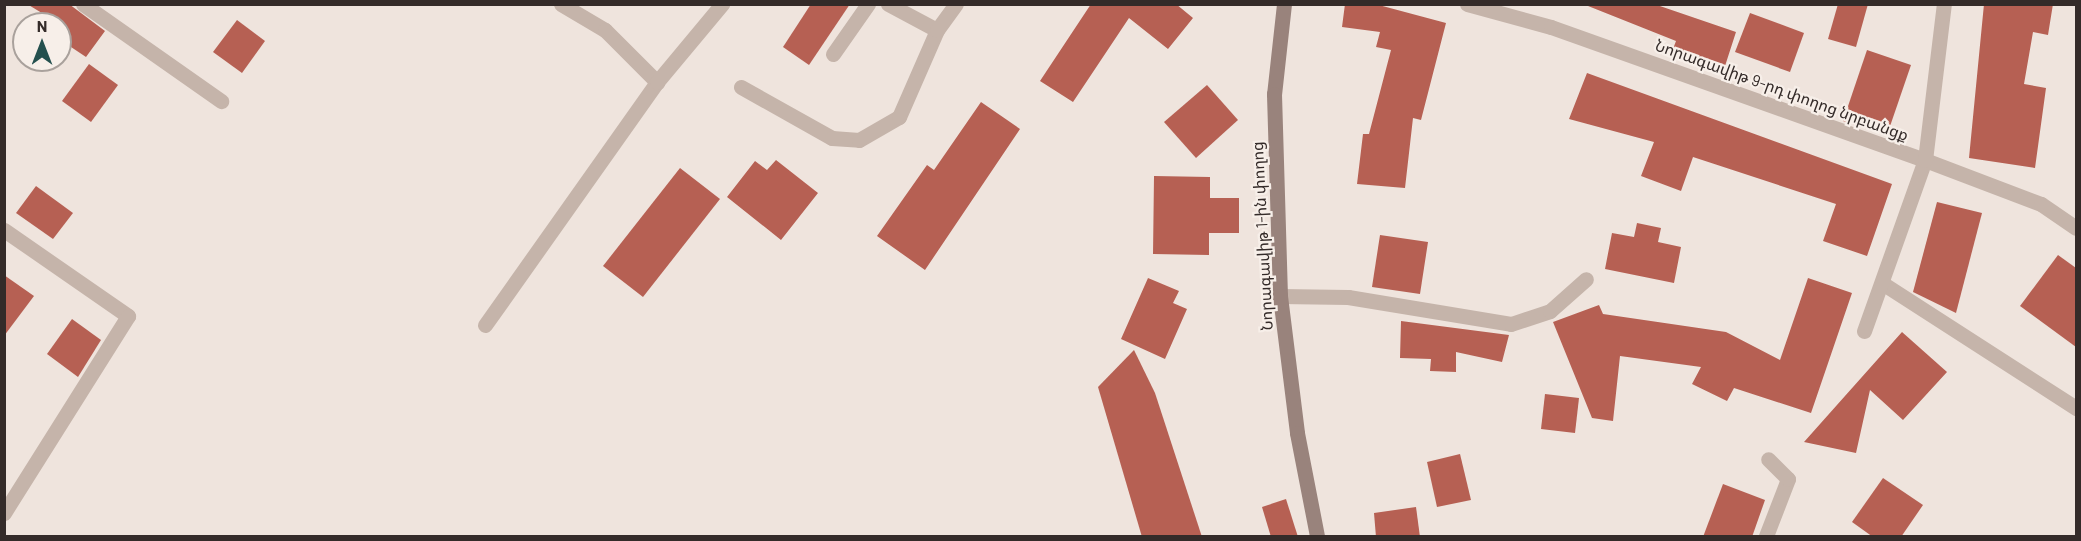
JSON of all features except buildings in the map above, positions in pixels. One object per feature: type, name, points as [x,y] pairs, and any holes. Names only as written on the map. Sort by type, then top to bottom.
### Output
[{"type":"main road","name":"Նորագավիթ 1-ին փողոց","points":[[1284,4],[1274,94],[1280,296],[1297,433],[1317,537]]},
{"type":"street","points":[[83,4],[221,101]]},
{"type":"street","points":[[561,4],[605,30],[657,82]]},
{"type":"street","points":[[485,325],[657,82],[722,4]]},
{"type":"street","points":[[833,54],[868,4]]},
{"type":"street","points":[[888,4],[937,30]]},
{"type":"street","points":[[741,87],[832,138],[859,140],[899,117],[937,30],[956,4]]},
{"type":"street","name":"Նորագավիթ 9-րդ փողոց նրբանցք","points":[[1467,4],[1551,27],[1925,160],[2041,204],[2076,228]]},
{"type":"street","points":[[1864,331],[1925,160],[1944,4]]},
{"type":"street","points":[[4,230],[128,316],[4,513]]},
{"type":"street","points":[[1280,296],[1347,297],[1511,324],[1550,311],[1586,279]]},
{"type":"street","points":[[1881,283],[2076,408]]},
{"type":"street","points":[[1766,537],[1788,479],[1768,459]]}]
